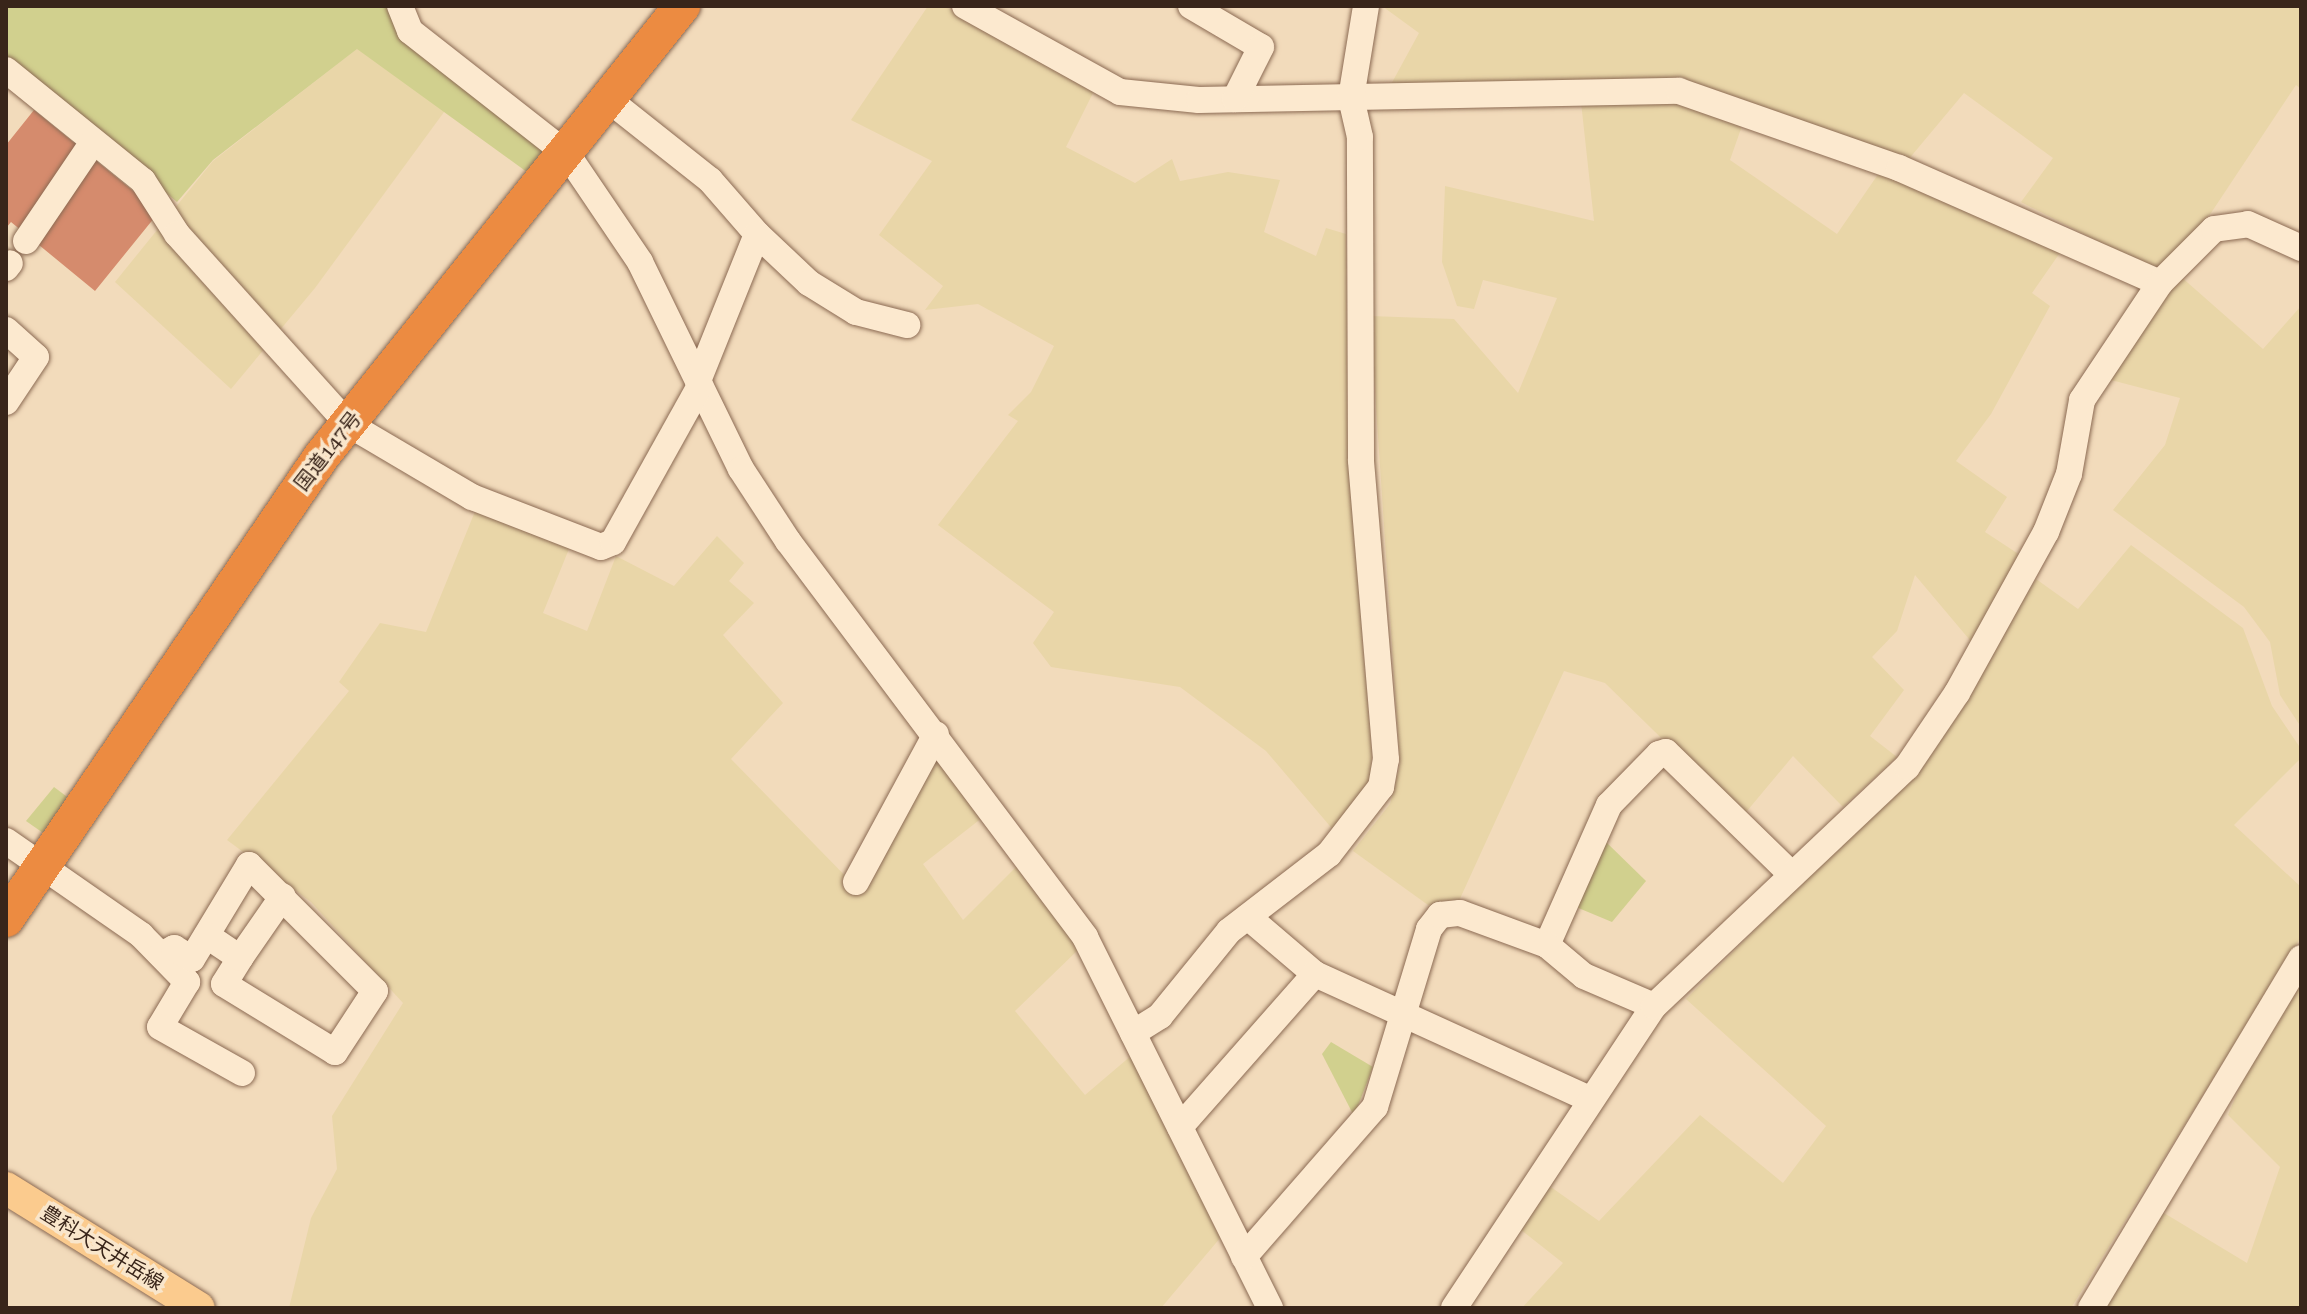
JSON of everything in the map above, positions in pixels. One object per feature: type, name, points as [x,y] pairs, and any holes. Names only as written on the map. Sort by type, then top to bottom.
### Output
[{"type":"highway","name":"国道147号","points":[[6,919],[43,871],[181,657],[348,424],[567,154],[682,6]]},
{"type":"main road","name":"豊科大天井岳線","points":[[6,1188],[199,1308]]},
{"type":"street","points":[[400,6],[410,31],[567,154],[640,262],[741,469],[788,541],[936,734],[1085,937],[1270,1308]]},
{"type":"street","points":[[965,6],[1120,92],[1235,99],[1679,91],[1899,168],[2160,283]]},
{"type":"street","points":[[1191,6],[1261,47],[1235,99]]},
{"type":"street","points":[[1133,1033],[1160,1016],[1248,917],[1329,854],[1364,817],[1381,787],[1386,759],[1361,460],[1360,137],[1351,98],[1366,6]]},
{"type":"street","points":[[6,70],[143,181],[177,234],[348,424],[472,497],[601,547],[613,542],[699,384],[757,234]]},
{"type":"street","points":[[609,100],[721,191],[757,234],[809,283],[856,312],[907,325]]},
{"type":"street","points":[[26,241],[93,142]]},
{"type":"street","points":[[1454,1308],[1654,1006],[1789,872],[1907,767],[1957,693],[2046,532],[2069,474],[2082,400],[2160,283],[2214,229],[2248,224],[2301,248]]},
{"type":"street","points":[[6,330],[36,357],[6,402]]},
{"type":"street","points":[[856,882],[936,734]]},
{"type":"street","points":[[1547,945],[1609,805],[1659,754],[1666,752],[1789,872]]},
{"type":"street","points":[[6,841],[43,871],[141,935],[187,982],[160,1027],[242,1073]]},
{"type":"street","points":[[161,955],[174,948],[192,959],[249,865],[283,896],[375,991],[335,1052],[224,984],[283,896]]},
{"type":"street","points":[[1244,1257],[1375,1107],[1399,1017],[1429,929],[1440,915],[1460,913],[1547,945],[1584,976],[1654,1006]]},
{"type":"street","points":[[1248,917],[1315,974],[1399,1017],[1591,1100]]},
{"type":"street","points":[[207,936],[240,958]]},
{"type":"street","points":[[2091,1308],[2301,958]]},
{"type":"street","points":[[1180,1127],[1315,974]]},
{"type":"shaded area","points":[[6,6],[393,6],[548,151],[531,175],[357,49],[213,160],[177,202],[6,57]]},
{"type":"shaded area","points":[[928,6],[944,6],[1095,89],[1066,147],[1135,183],[1172,159],[1180,181],[1228,172],[1280,180],[1264,232],[1316,256],[1326,228],[1346,234],[1348,460],[1372,754],[1370,782],[1335,832],[1266,751],[1180,687],[1051,667],[1033,643],[1054,612],[938,525],[1018,421],[1008,415],[1031,392],[1054,346],[978,304],[925,310],[943,286],[879,235],[932,161],[851,120]]},
{"type":"shaded area","points":[[1382,6],[2301,6],[2301,89],[2296,85],[2211,213],[2156,271],[2021,202],[2053,158],[1964,93],[1908,160],[1733,96],[1389,88],[1419,33]]},
{"type":"shaded area","points":[[358,48],[447,108],[315,288],[231,389],[115,282],[213,161]]},
{"type":"shaded area","points":[[1671,98],[1743,123],[1730,160],[1837,234],[1879,173],[2064,247],[2032,293],[2050,306],[1991,414],[1956,461],[2007,497],[1985,532],[2020,555],[1974,645],[1915,575],[1897,631],[1872,657],[1904,690],[1870,736],[1897,757],[1843,807],[1793,756],[1742,817],[1605,683],[1564,671],[1458,903],[1428,905],[1353,851],[1390,804],[1400,765],[1370,316],[1454,319],[1518,393],[1557,298],[1483,280],[1474,309],[1457,306],[1442,262],[1445,186],[1594,221],[1581,102]]},
{"type":"shaded area","points":[[2179,275],[2263,349],[2301,306],[2301,727],[2280,695],[2270,642],[2244,607],[2113,510],[2165,445],[2180,398],[2107,379]]},
{"type":"shaded area","points":[[476,509],[571,544],[543,613],[587,631],[616,556],[674,586],[717,536],[744,563],[729,581],[754,603],[723,635],[783,703],[731,759],[860,891],[940,750],[987,814],[923,864],[963,920],[1021,862],[1079,949],[1015,1011],[1085,1095],[1132,1055],[1221,1237],[1161,1308],[289,1308],[311,1218],[337,1169],[332,1116],[403,1003],[311,902],[227,840],[349,691],[339,682],[380,623],[426,632]]},
{"type":"shaded area","points":[[2131,545],[2243,628],[2272,706],[2301,749],[2301,758],[2234,825],[2301,887],[2301,937],[2071,1308],[1522,1308],[1563,1263],[1520,1229],[1548,1185],[1599,1221],[1700,1115],[1783,1183],[1826,1126],[1686,999],[1927,758],[2036,579],[2078,609]]},
{"type":"shaded area","points":[[54,787],[70,799],[46,835],[26,821]]},
{"type":"shaded area","points":[[1605,841],[1646,881],[1612,922],[1576,907]]},
{"type":"shaded area","points":[[2301,971],[2301,1308],[2102,1308],[2159,1210],[2247,1263],[2280,1167],[2228,1115],[2263,1032]]},
{"type":"shaded area","points":[[1331,1042],[1373,1067],[1354,1116],[1322,1054]]},
{"type":"building","points":[[34,110],[159,212],[95,291],[11,222],[6,228],[6,145]]}]
